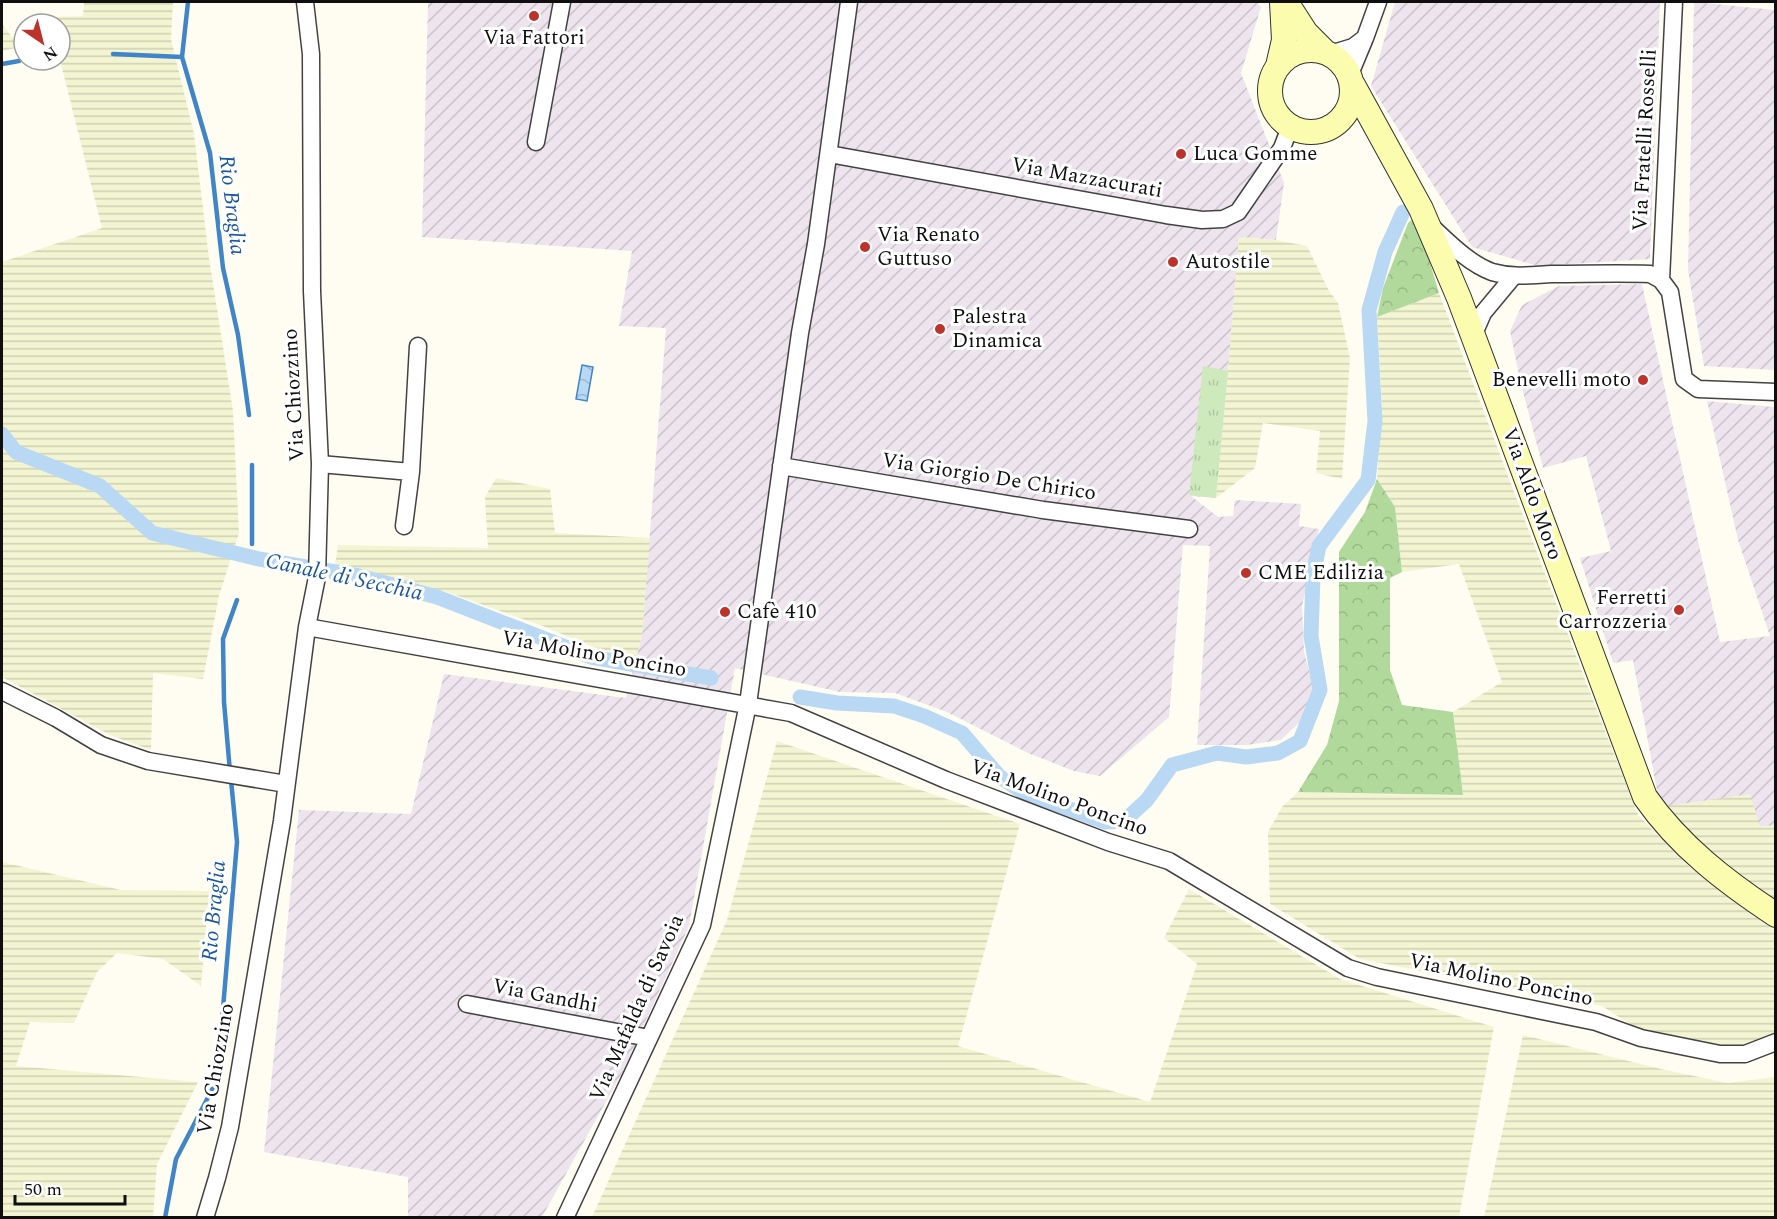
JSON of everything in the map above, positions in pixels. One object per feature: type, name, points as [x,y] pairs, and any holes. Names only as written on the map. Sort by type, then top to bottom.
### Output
[{"type":"main road","points":[[1284,2],[1306,33],[1343,64],[1351,79],[1353,97],[1349,108],[1341,120],[1330,128],[1317,132],[1303,132],[1290,127],[1280,117],[1271,99],[1272,78],[1278,66],[1284,40],[1284,2]]},
{"type":"main road","points":[[1278,66],[1288,56],[1300,50],[1312,49],[1327,52]]},
{"type":"main road","name":"Via Aldo Moro","points":[[1351,79],[1378,133],[1425,216],[1473,336],[1645,797],[1660,819],[1687,847],[1740,891],[1776,915]]},
{"type":"main road","points":[[1341,120],[1361,124],[1378,133]]},
{"type":"street","name":"Via Chiozzino","points":[[205,1218],[230,1127],[286,784],[307,627],[318,569],[320,464],[312,291],[311,54],[305,2]]},
{"type":"street","points":[[536,142],[562,2]]},
{"type":"street","points":[[748,704],[800,333],[829,154],[849,2]]},
{"type":"street","points":[[1351,79],[1378,2]]},
{"type":"street","name":"Via Fratelli Rosselli","points":[[1674,2],[1661,280],[1670,292],[1684,379],[1698,389],[1776,392]]},
{"type":"street","points":[[1327,52],[1353,47],[1365,38]]},
{"type":"street","name":"Via Mazzacurati","points":[[829,154],[1166,215],[1202,220],[1223,219],[1238,212],[1282,148],[1290,127]]},
{"type":"street","points":[[1425,216],[1450,244],[1490,271],[1513,277],[1650,274],[1661,280]]},
{"type":"street","points":[[1473,336],[1483,313],[1513,277]]},
{"type":"street","points":[[404,526],[411,472],[418,346]]},
{"type":"street","points":[[320,464],[411,472]]},
{"type":"street","name":"Via Giorgio De Chirico","points":[[781,466],[1037,509],[1189,529]]},
{"type":"street","name":"Via Molino Poncino","points":[[307,627],[791,713],[946,780],[1108,842],[1169,861],[1348,968],[1377,977],[1596,1022],[1641,1038],[1720,1054],[1745,1054],[1776,1042]]},
{"type":"street","points":[[2,691],[56,718],[100,745],[148,761],[286,784]]},
{"type":"street","name":"Via Mafalda di Savoia","points":[[565,1218],[702,925],[748,704]]},
{"type":"street","name":"Via Gandhi","points":[[467,1004],[650,1038]]},
{"type":"shaded area","points":[[428,2],[1257,2],[1261,7],[1241,73],[1284,183],[1276,240],[1239,237],[1216,498],[1191,496],[1218,517],[1233,516],[1235,500],[1301,504],[1299,526],[1319,529],[1302,606],[1304,651],[1313,687],[1304,718],[1281,740],[1247,745],[1197,745],[1210,546],[1183,545],[1169,717],[1100,776],[1074,771],[1028,753],[947,712],[895,693],[840,692],[735,668],[689,926],[623,1071],[542,1217],[408,1217],[408,1177],[264,1152],[299,810],[411,814],[444,674],[626,698],[642,635],[666,328],[619,326],[632,251],[422,237]]},
{"type":"shaded area","points":[[1395,2],[1660,2],[1650,259],[1538,266],[1472,247],[1371,86]]},
{"type":"shaded area","points":[[1694,2],[1775,10],[1775,370],[1704,366],[1688,270]]},
{"type":"shaded area","points":[[1642,284],[1720,642],[1770,636],[1738,540],[1707,401],[1775,407],[1775,825],[1760,827],[1660,807],[1633,660],[1613,663],[1580,558],[1611,551],[1586,456],[1543,468],[1520,380],[1510,331],[1522,305],[1559,286]]},
{"type":"green space","points":[[84,2],[173,2],[171,39],[194,134],[209,258],[233,411],[239,533],[219,596],[203,679],[153,673],[151,750],[110,735],[2,677],[2,262],[102,228],[63,72],[72,72],[72,16],[83,16]]},
{"type":"green space","points":[[2,24],[12,37],[12,49],[2,51]]},
{"type":"green space","points":[[1416,216],[1439,293],[1377,317],[1383,288],[1408,223]]},
{"type":"green space","points":[[1239,237],[1276,240],[1307,246],[1328,289],[1338,303],[1350,358],[1342,479],[1316,473],[1320,431],[1263,423],[1255,468],[1216,498]]},
{"type":"green space","points":[[1439,293],[1638,815],[1686,864],[1775,930],[1775,1032],[1766,1038],[1744,1046],[1719,1045],[1639,1030],[1602,1006],[1360,959],[1270,904],[1268,832],[1282,807],[1298,792],[1463,795],[1453,712],[1502,682],[1459,564],[1402,572],[1395,507],[1377,479],[1382,406],[1377,317]]},
{"type":"green space","points":[[1203,366],[1228,371],[1216,498],[1189,495]]},
{"type":"green space","points":[[496,478],[550,489],[555,533],[650,538],[642,635],[636,658],[592,647],[548,628],[447,592],[335,565],[338,545],[488,548],[485,497]]},
{"type":"green space","points":[[1377,479],[1395,507],[1402,572],[1390,578],[1390,670],[1402,705],[1453,712],[1463,795],[1298,792],[1327,745],[1339,701],[1339,552],[1365,512]]},
{"type":"green space","points":[[777,741],[1020,824],[958,1046],[1150,1102],[1197,964],[1164,938],[1189,889],[1340,979],[1494,1027],[1459,1217],[592,1217],[727,920]]},
{"type":"green space","points":[[1750,794],[1760,827],[1775,825],[1775,905],[1761,897],[1660,807]]},
{"type":"green space","points":[[2,862],[121,890],[209,891],[201,986],[163,959],[117,953],[97,972],[74,1023],[30,1022],[16,1066],[198,1082],[157,1164],[153,1217],[2,1217]]},
{"type":"green space","points":[[1523,1035],[1728,1083],[1775,1077],[1775,1217],[1484,1217]]},
{"type":"water","points":[[582,365],[593,367],[587,401],[576,399]]},
{"type":"waterway","name":"Rio Braglia","points":[[188,2],[182,57],[210,153],[223,268],[238,335],[249,415]]},
{"type":"waterway","points":[[113,54],[182,57]]},
{"type":"waterway","points":[[2,64],[12,62]]},
{"type":"waterway","name":"Canale di Secchia","points":[[800,697],[837,703],[894,706],[924,716],[962,733],[999,776],[1021,791],[1105,822],[1124,821],[1147,800],[1172,765],[1217,753],[1246,757],[1278,753],[1300,741],[1320,690],[1311,636],[1313,576],[1319,546],[1368,480],[1375,421],[1369,310],[1385,252],[1403,212]]},
{"type":"waterway","name":"Canale di Secchia","points":[[2,434],[16,452],[100,486],[152,533],[259,559],[359,576],[437,597],[591,657],[711,678]]},
{"type":"waterway","name":"Rio Braglia","points":[[252,465],[252,544]]},
{"type":"waterway","name":"Rio Braglia","points":[[230,772],[224,702],[223,639],[237,600]]},
{"type":"waterway","name":"Rio Braglia","points":[[165,1218],[176,1159],[217,1080],[237,842],[231,780]]},
{"type":"place","name":"Via Fattori","points":[[534,16]]},
{"type":"place","name":"Luca Gomme","points":[[1181,154]]},
{"type":"place","name":"Via Renato Guttuso","points":[[865,247]]},
{"type":"place","name":"Autostile","points":[[1173,262]]},
{"type":"place","name":"Palestra Dinamica","points":[[940,329]]},
{"type":"place","name":"Benevelli moto","points":[[1643,380]]},
{"type":"place","name":"CME Edilizia","points":[[1246,573]]},
{"type":"place","name":"Ferretti Carrozzeria","points":[[1679,610]]},
{"type":"place","name":"Cafè 410","points":[[725,612]]}]
